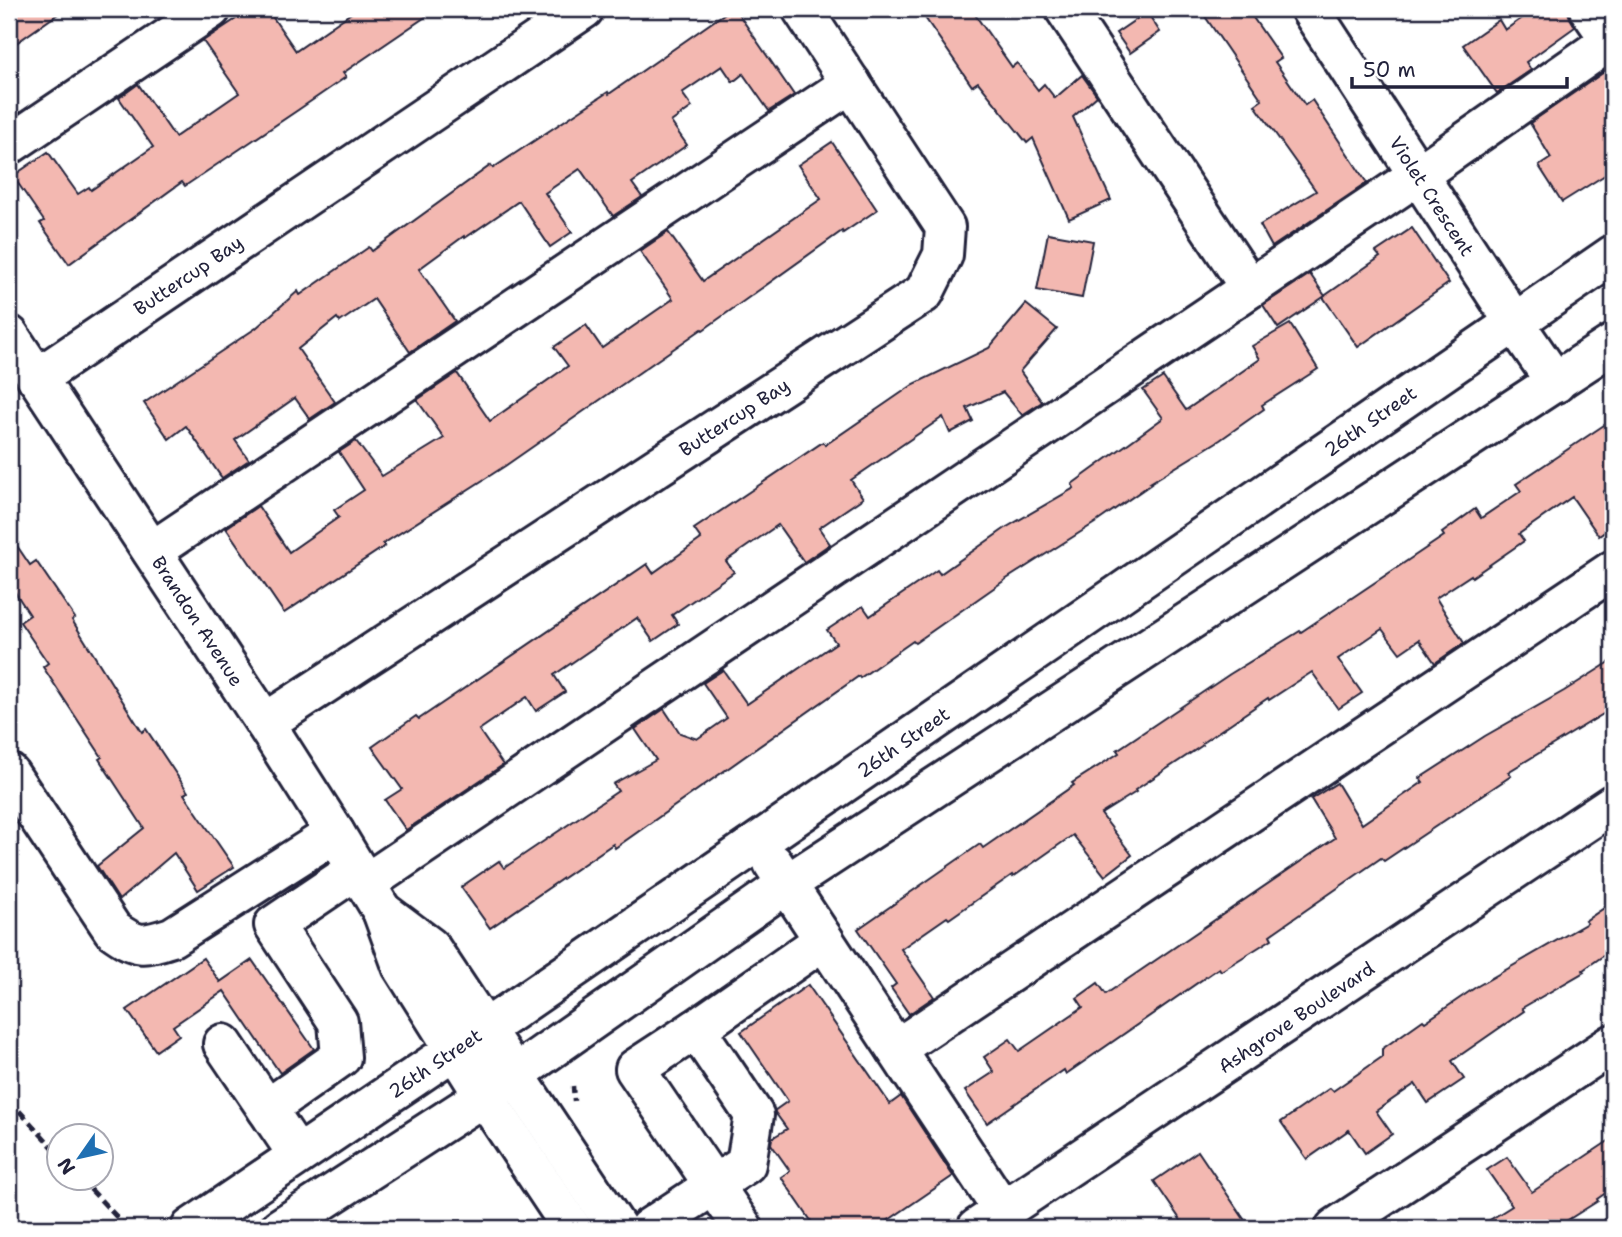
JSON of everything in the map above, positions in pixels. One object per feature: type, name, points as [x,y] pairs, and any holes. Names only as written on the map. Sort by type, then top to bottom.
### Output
[{"type":"street","points":[[9,145],[211,9]]},
{"type":"street","name":"Buttercup Bay","points":[[37,378],[584,9]]},
{"type":"street","name":"Buttercup Bay","points":[[265,723],[925,293],[943,255],[946,227],[802,9]]},
{"type":"street","points":[[1065,9],[1250,288]]},
{"type":"street","name":"Violet Crescent","points":[[1310,9],[1556,383]]},
{"type":"street","points":[[267,1109],[341,1057],[338,1022],[274,925],[368,888],[1418,176],[1612,40],[1589,9]]},
{"type":"street","points":[[152,551],[852,83]]},
{"type":"street","name":"26th Street","points":[[191,1228],[1613,255]]},
{"type":"street","name":"Brandon Avenue","points":[[9,335],[335,832],[368,888],[402,966],[470,1039]]},
{"type":"street","points":[[280,1228],[484,1096],[787,884],[1613,344]]},
{"type":"street","points":[[896,1049],[1613,570]]},
{"type":"street","points":[[9,773],[113,930],[131,943],[150,944],[172,937],[335,832]]},
{"type":"street","name":"Ashgrove Boulevard","points":[[990,1220],[1613,804]]},
{"type":"street","points":[[758,841],[896,1049],[990,1220]]},
{"type":"street","points":[[743,1228],[635,1069],[824,940]]},
{"type":"street","points":[[649,1228],[746,1164],[754,1115],[696,1029]]},
{"type":"street","points":[[470,1039],[515,1074],[617,1228]]},
{"type":"street","points":[[470,1039],[484,1096],[572,1228]]},
{"type":"street","points":[[223,1044],[298,1155]]},
{"type":"street","points":[[1335,1228],[1613,1044]]},
{"type":"building","points":[[9,9],[65,9],[9,48]]},
{"type":"building","points":[[251,9],[267,9],[296,51],[357,9],[437,9],[343,73],[346,77],[185,186],[182,182],[69,264],[40,223],[44,221],[13,176],[48,152],[78,194],[89,187],[91,190],[153,147],[119,98],[138,84],[175,137],[239,93],[203,41]]},
{"type":"building","points":[[731,9],[735,9],[794,95],[769,111],[743,74],[733,82],[722,66],[682,93],[692,107],[671,122],[687,145],[632,183],[642,197],[613,216],[580,169],[545,193],[572,232],[550,247],[519,201],[465,238],[464,236],[419,269],[455,321],[410,352],[374,299],[340,322],[337,318],[298,349],[335,402],[310,419],[295,398],[235,440],[249,460],[222,478],[186,426],[169,439],[144,403],[256,328],[298,291],[300,295],[369,247],[372,251],[491,165],[493,168],[608,92],[609,94]]},
{"type":"building","points":[[919,9],[971,9],[1012,67],[1017,63],[1038,90],[1044,84],[1055,98],[1082,75],[1097,96],[1073,117],[1111,200],[1069,219],[1033,138],[1027,143],[978,82],[972,86]]},
{"type":"building","points":[[1200,9],[1247,9],[1281,58],[1275,62],[1305,105],[1312,100],[1367,183],[1272,247],[1260,225],[1316,191],[1255,105],[1262,100]]},
{"type":"building","points":[[1535,9],[1567,9],[1575,27],[1526,62],[1531,70],[1497,93],[1463,45],[1499,20],[1505,30]]},
{"type":"building","points":[[1147,12],[1160,32],[1130,53],[1116,33]]},
{"type":"building","points":[[1613,66],[1613,170],[1562,202],[1539,166],[1551,158],[1530,123]]},
{"type":"building","points":[[832,142],[877,210],[843,233],[842,231],[505,466],[383,544],[385,546],[284,613],[226,528],[258,506],[289,552],[339,517],[334,510],[364,490],[339,452],[356,441],[382,476],[444,438],[417,400],[457,373],[490,421],[568,366],[554,347],[586,325],[602,348],[673,299],[640,251],[668,232],[703,281],[821,199],[798,165]]},
{"type":"building","points":[[1412,228],[1449,283],[1358,347],[1323,297],[1380,257],[1376,252]]},
{"type":"building","points":[[1048,233],[1093,241],[1082,298],[1037,290]]},
{"type":"building","points":[[1310,274],[1325,296],[1278,328],[1263,305]]},
{"type":"building","points":[[1026,304],[1057,329],[1020,371],[1042,402],[1022,415],[1003,392],[967,408],[973,421],[950,433],[943,417],[851,480],[863,498],[819,528],[830,544],[804,562],[778,525],[726,561],[734,572],[672,615],[678,624],[653,641],[637,618],[554,675],[565,692],[536,711],[527,697],[479,730],[503,765],[406,830],[385,800],[402,789],[372,747],[416,716],[419,719],[647,564],[653,573],[701,539],[694,529],[823,442],[825,445],[914,384],[989,348]]},
{"type":"building","points":[[1290,324],[1318,369],[1262,405],[1264,409],[1220,440],[1150,483],[1098,521],[1005,580],[915,643],[913,641],[860,678],[859,676],[615,848],[613,844],[490,928],[461,887],[499,861],[504,868],[618,791],[613,784],[656,760],[635,729],[664,709],[680,733],[697,739],[727,718],[703,683],[723,670],[747,704],[836,643],[827,630],[863,606],[870,616],[937,570],[940,574],[1007,527],[1074,488],[1072,484],[1163,418],[1143,390],[1163,377],[1186,410],[1260,359],[1252,346]]},
{"type":"building","points":[[1613,419],[1613,485],[1603,492],[1613,507],[1613,526],[1599,536],[1572,497],[1519,534],[1524,541],[1436,598],[1464,643],[1435,663],[1419,640],[1400,653],[1382,629],[1338,659],[1362,693],[1338,709],[1312,672],[1269,700],[1268,698],[1101,814],[1132,855],[1105,876],[1073,835],[949,919],[947,917],[901,949],[934,997],[909,1014],[891,988],[896,984],[858,929],[980,844],[983,848],[1074,785],[1072,783],[1119,753],[1117,750],[1230,674],[1301,632],[1444,536],[1442,533],[1475,509],[1481,518],[1521,491],[1516,484]]},
{"type":"building","points":[[9,534],[30,565],[36,561],[75,618],[72,620],[142,732],[146,729],[188,792],[184,794],[234,867],[198,890],[174,853],[119,900],[97,866],[144,828],[99,759],[102,757],[43,667],[48,663],[20,622],[30,615],[9,583]]},
{"type":"building","points":[[1613,660],[1613,708],[1508,772],[1511,776],[1384,861],[1381,858],[1270,935],[1272,939],[1221,971],[1219,968],[1066,1074],[1064,1070],[987,1123],[965,1091],[994,1072],[984,1057],[1010,1039],[1019,1051],[1083,1007],[1077,998],[1098,983],[1106,994],[1335,838],[1311,799],[1337,783],[1362,824],[1423,782],[1420,778]]},
{"type":"building","points":[[1613,902],[1613,949],[1583,970],[1584,972],[1522,1008],[1524,1011],[1452,1061],[1464,1079],[1428,1103],[1415,1084],[1376,1111],[1392,1134],[1365,1153],[1349,1130],[1307,1159],[1281,1122],[1382,1057],[1382,1049],[1423,1020],[1425,1022],[1476,987],[1587,923],[1585,921]]},
{"type":"building","points":[[203,958],[220,982],[252,960],[314,1049],[280,1073],[224,991],[173,1026],[179,1035],[156,1051],[127,1010]]},
{"type":"building","points":[[808,985],[890,1104],[901,1096],[953,1176],[877,1228],[816,1228],[781,1177],[790,1171],[771,1144],[772,1138],[787,1129],[774,1111],[788,1101],[741,1032]]},
{"type":"building","points":[[1613,1138],[1613,1188],[1597,1199],[1598,1201],[1555,1228],[1477,1228],[1512,1206],[1487,1170],[1507,1157],[1532,1192]]},
{"type":"building","points":[[1198,1151],[1250,1228],[1186,1228],[1154,1181]]},
{"type":"railway","points":[[9,1100],[46,1140]]},
{"type":"railway","points":[[93,1192],[127,1228]]}]
